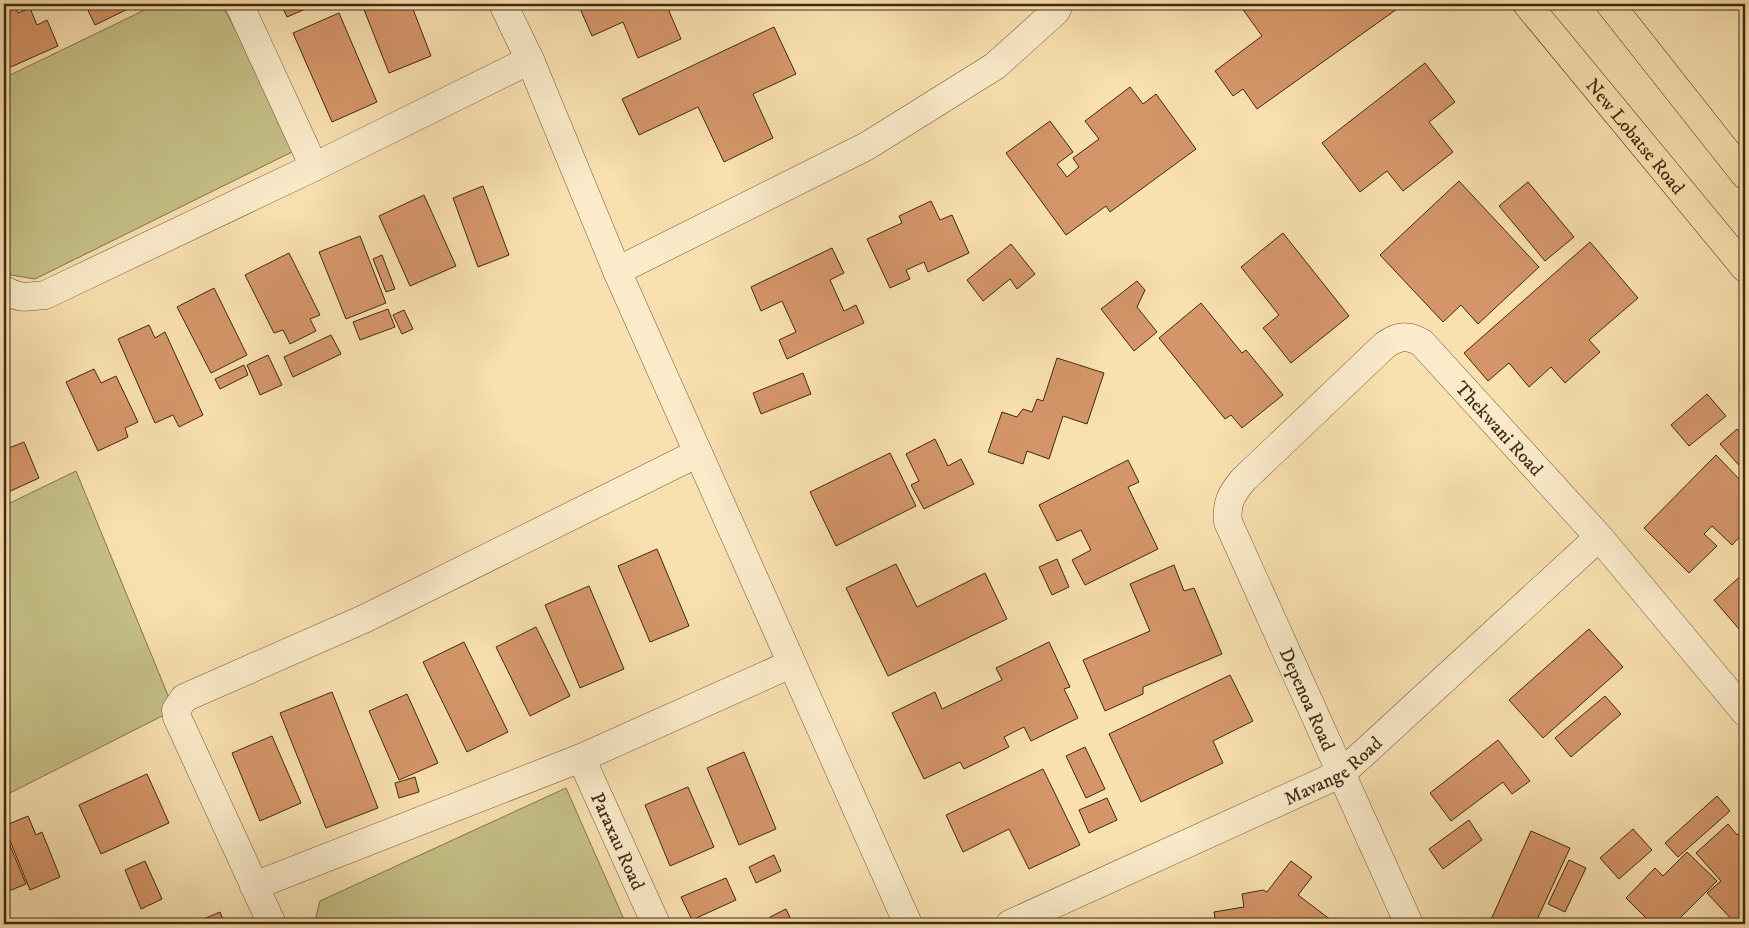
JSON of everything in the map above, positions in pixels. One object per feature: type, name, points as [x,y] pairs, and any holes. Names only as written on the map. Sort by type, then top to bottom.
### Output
[{"type":"main road","name":"New Lobatse Road","points":[[1527,4],[1745,268]]},
{"type":"main road","points":[[1610,4],[1745,175]]},
{"type":"street","points":[[239,4],[314,167]]},
{"type":"street","points":[[504,4],[530,60],[617,271],[908,924]]},
{"type":"street","points":[[617,271],[867,146],[995,66],[1056,11],[1059,4]]},
{"type":"street","points":[[14,294],[45,295],[314,167],[530,60]]},
{"type":"street","name":"Thekwani Road","points":[[1229,500],[1243,480],[1384,344],[1393,339],[1412,337],[1422,343],[1599,536],[1745,712]]},
{"type":"street","points":[[272,924],[177,717],[176,710],[184,698],[366,618],[698,452]]},
{"type":"street","name":"Depenoa Road","points":[[1229,500],[1227,510],[1228,522],[1409,924]]},
{"type":"street","name":"Mavange Road","points":[[1010,924],[1342,773],[1599,536]]},
{"type":"street","points":[[254,886],[581,758],[792,664]]},
{"type":"street","name":"Paraxau Road","points":[[581,758],[656,924]]},
{"type":"shaded area","points":[[157,4],[221,4],[302,147],[35,279],[11,275],[4,258],[4,78]]},
{"type":"shaded area","points":[[76,471],[174,710],[4,796],[4,506]]},
{"type":"shaded area","points":[[566,788],[626,924],[314,924],[320,901]]},
{"type":"building","points":[[14,4],[18,13],[30,8],[37,25],[47,20],[58,46],[4,70],[4,6]]},
{"type":"building","points":[[85,4],[138,4],[95,25]]},
{"type":"building","points":[[281,4],[317,4],[287,17]]},
{"type":"building","points":[[371,4],[411,4],[431,56],[389,73],[363,7]]},
{"type":"building","points":[[578,4],[666,4],[681,39],[638,58],[623,22],[592,36]]},
{"type":"building","points":[[1239,4],[1393,4],[1397,9],[1257,109],[1243,89],[1233,96],[1215,71],[1262,36]]},
{"type":"building","points":[[339,13],[377,102],[332,122],[293,33]]},
{"type":"building","points":[[774,27],[796,74],[753,94],[773,138],[724,162],[698,107],[639,135],[622,99]]},
{"type":"building","points":[[1425,63],[1455,102],[1429,122],[1453,152],[1403,191],[1387,171],[1360,192],[1322,143]]},
{"type":"building","points":[[1130,87],[1143,104],[1156,94],[1196,149],[1110,212],[1106,206],[1066,235],[1006,153],[1050,121],[1073,152],[1057,164],[1067,177],[1079,167],[1073,158],[1099,139],[1085,121]]},
{"type":"building","points":[[1459,181],[1539,267],[1478,324],[1461,305],[1443,322],[1380,255]]},
{"type":"building","points":[[1528,182],[1574,237],[1545,261],[1499,206]]},
{"type":"building","points":[[483,186],[509,255],[478,267],[453,198]]},
{"type":"building","points":[[424,195],[456,266],[410,286],[379,216]]},
{"type":"building","points":[[931,201],[940,220],[952,215],[969,253],[928,272],[924,262],[906,270],[910,279],[890,288],[867,239],[902,223],[899,216]]},
{"type":"building","points":[[1283,233],[1349,316],[1291,363],[1263,328],[1279,315],[1241,267]]},
{"type":"building","points":[[360,236],[386,303],[346,319],[319,252]]},
{"type":"building","points":[[1590,242],[1638,298],[1589,340],[1600,352],[1565,383],[1551,367],[1529,387],[1509,363],[1488,381],[1464,353]]},
{"type":"building","points":[[1011,244],[1035,274],[1017,289],[1010,279],[983,301],[967,280]]},
{"type":"building","points":[[832,248],[844,273],[830,280],[844,311],[856,305],[864,323],[787,359],[779,340],[796,332],[782,301],[761,311],[751,287]]},
{"type":"building","points":[[289,253],[320,315],[310,319],[316,331],[290,344],[283,330],[274,333],[245,275]]},
{"type":"building","points":[[382,255],[395,289],[386,292],[373,259]]},
{"type":"building","points":[[1137,281],[1145,290],[1137,307],[1157,332],[1134,351],[1101,309]]},
{"type":"building","points":[[214,288],[247,355],[211,373],[177,307]]},
{"type":"building","points":[[1201,303],[1242,353],[1246,350],[1283,395],[1242,428],[1231,415],[1225,419],[1159,338]]},
{"type":"building","points":[[388,309],[395,327],[360,340],[353,322]]},
{"type":"building","points":[[404,310],[413,329],[402,334],[393,315]]},
{"type":"building","points":[[149,325],[155,338],[165,332],[203,415],[179,427],[173,415],[155,423],[118,339]]},
{"type":"building","points":[[331,335],[341,354],[293,377],[284,357]]},
{"type":"building","points":[[268,355],[282,385],[260,395],[247,365]]},
{"type":"building","points":[[1057,358],[1104,373],[1087,424],[1063,416],[1049,459],[1027,451],[1023,464],[988,452],[1002,412],[1017,417],[1023,409],[1032,412],[1037,399],[1043,401]]},
{"type":"building","points":[[244,365],[248,375],[220,389],[215,379]]},
{"type":"building","points":[[94,369],[101,383],[116,376],[138,422],[125,428],[128,437],[98,451],[66,382]]},
{"type":"building","points":[[803,373],[811,394],[761,414],[753,393]]},
{"type":"building","points":[[1707,394],[1726,416],[1689,446],[1671,425]]},
{"type":"building","points":[[1737,429],[1745,439],[1745,472],[1720,444]]},
{"type":"building","points":[[935,439],[948,466],[961,459],[974,484],[924,509],[911,485],[919,481],[906,454]]},
{"type":"building","points":[[24,442],[39,478],[4,494],[4,450]]},
{"type":"building","points":[[890,453],[916,506],[836,546],[810,492]]},
{"type":"building","points":[[1716,455],[1745,485],[1745,531],[1732,545],[1712,526],[1704,534],[1717,546],[1689,573],[1644,528]]},
{"type":"building","points":[[1128,460],[1139,482],[1128,487],[1158,549],[1085,585],[1072,560],[1091,550],[1081,530],[1057,541],[1039,505]]},
{"type":"building","points":[[657,549],[689,626],[650,642],[618,566]]},
{"type":"building","points":[[1057,559],[1069,587],[1052,595],[1039,567]]},
{"type":"building","points":[[896,564],[917,607],[985,573],[1007,619],[888,676],[846,588]]},
{"type":"building","points":[[1174,565],[1184,591],[1194,588],[1222,654],[1143,687],[1143,694],[1105,711],[1083,660],[1150,631],[1130,584]]},
{"type":"building","points":[[1745,572],[1745,636],[1714,600]]},
{"type":"building","points":[[589,586],[624,669],[580,688],[545,605]]},
{"type":"building","points":[[536,627],[570,696],[530,716],[496,647]]},
{"type":"building","points":[[1589,629],[1623,667],[1543,738],[1509,700]]},
{"type":"building","points":[[464,642],[508,732],[467,752],[423,662]]},
{"type":"building","points":[[1049,642],[1070,687],[1064,689],[1078,718],[1031,741],[1024,727],[1004,737],[1009,747],[964,769],[960,762],[924,779],[892,713],[935,692],[942,709],[1002,680],[996,668]]},
{"type":"building","points":[[1230,675],[1253,721],[1213,741],[1223,763],[1141,802],[1109,734]]},
{"type":"building","points":[[332,692],[378,808],[326,828],[280,713]]},
{"type":"building","points":[[407,694],[438,763],[399,780],[369,711]]},
{"type":"building","points":[[1605,696],[1621,714],[1571,757],[1555,738]]},
{"type":"building","points":[[272,736],[301,803],[260,821],[232,753]]},
{"type":"building","points":[[1498,740],[1530,781],[1512,794],[1503,782],[1451,821],[1430,793]]},
{"type":"building","points":[[1085,747],[1105,789],[1086,798],[1066,756]]},
{"type":"building","points":[[744,752],[776,829],[739,845],[707,768]]},
{"type":"building","points":[[1043,769],[1080,845],[1029,869],[1009,829],[963,852],[946,815]]},
{"type":"building","points":[[147,774],[169,823],[101,854],[79,805]]},
{"type":"building","points":[[415,777],[419,792],[399,798],[395,783]]},
{"type":"building","points":[[688,787],[714,847],[670,866],[645,805]]},
{"type":"building","points":[[1717,796],[1730,811],[1678,857],[1665,843]]},
{"type":"building","points":[[1107,798],[1117,820],[1089,833],[1079,810]]},
{"type":"building","points":[[28,816],[36,835],[42,832],[60,877],[30,890],[4,826]]},
{"type":"building","points":[[1469,820],[1482,840],[1443,869],[1429,849]]},
{"type":"building","points":[[1728,824],[1737,835],[1745,827],[1745,918],[1739,924],[1736,924],[1707,893],[1721,881],[1696,853]]},
{"type":"building","points":[[1633,829],[1652,850],[1619,879],[1600,858]]},
{"type":"building","points":[[4,831],[26,884],[4,893]]},
{"type":"building","points":[[1531,831],[1570,848],[1535,924],[1489,924]]},
{"type":"building","points":[[1687,852],[1717,881],[1674,924],[1652,924],[1626,898],[1655,868],[1663,876]]},
{"type":"building","points":[[774,855],[781,871],[756,883],[749,867]]},
{"type":"building","points":[[1569,860],[1586,868],[1565,912],[1548,904]]},
{"type":"building","points":[[145,861],[162,899],[141,909],[125,870]]},
{"type":"building","points":[[1291,861],[1312,877],[1298,895],[1331,920],[1328,924],[1216,924],[1214,912],[1244,907],[1242,894],[1263,890],[1267,892]]},
{"type":"building","points":[[726,878],[736,900],[692,920],[681,897]]},
{"type":"building","points":[[786,909],[793,924],[774,924],[770,917]]},
{"type":"building","points":[[220,912],[225,924],[194,923]]},
{"type":"building","points":[[24,919],[26,924],[13,924]]}]
